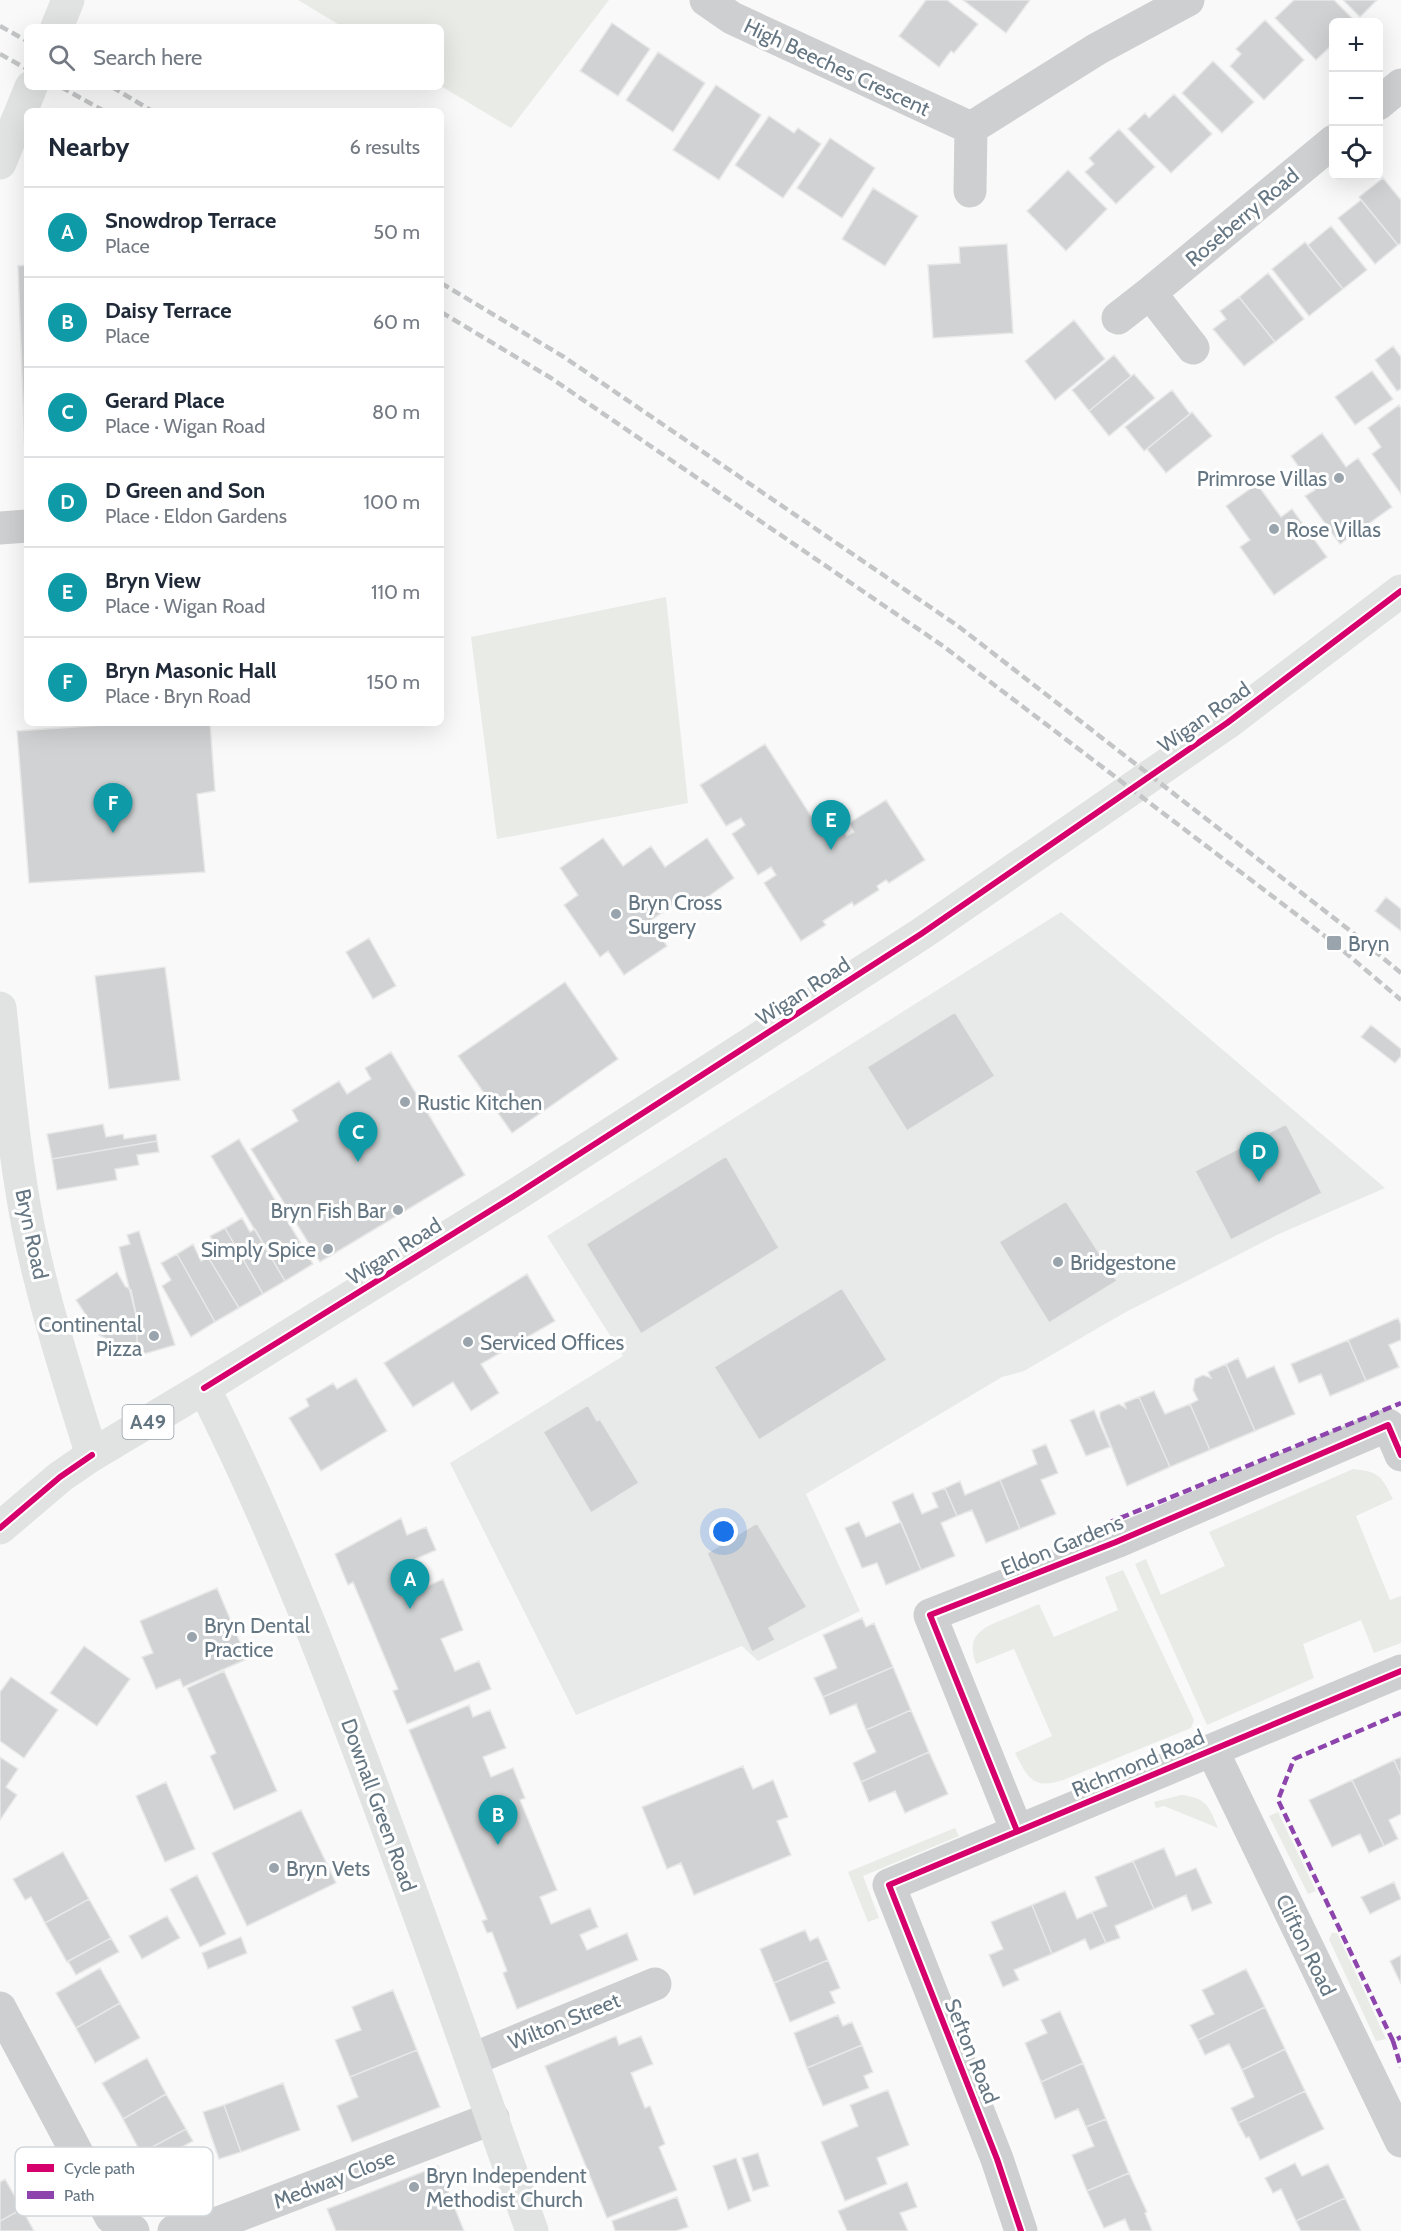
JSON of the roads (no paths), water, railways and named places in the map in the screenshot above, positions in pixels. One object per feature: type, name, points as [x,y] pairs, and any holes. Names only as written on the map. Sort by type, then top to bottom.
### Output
[{"type":"main road","points":[[58,24],[68,0]]},
{"type":"main road","points":[[1,159],[30,90]]},
{"type":"main road","name":"Wigan Road","points":[[0,1528],[60,1477],[92,1455],[524,1190],[929,928],[1236,716],[1401,591]]},
{"type":"main road","name":"Bryn Road","points":[[0,1008],[19,1174],[28,1227],[54,1334],[92,1455]]},
{"type":"main road","name":"Downall Green Road","points":[[204,1388],[240,1460],[349,1721],[473,2059],[532,2231]]},
{"type":"street","name":"High Beeches Crescent","points":[[706,0],[732,18],[971,128]]},
{"type":"street","points":[[970,191],[971,128],[1097,49],[1188,0]]},
{"type":"street","points":[[1383,100],[1401,85]]},
{"type":"street","name":"Roseberry Road","points":[[1118,318],[1329,145]]},
{"type":"street","points":[[1150,292],[1193,348]]},
{"type":"street","points":[[0,528],[24,526]]},
{"type":"street","name":"Eldon Gardens","points":[[1017,1831],[930,1615],[1116,1542],[1388,1425],[1401,1455]]},
{"type":"street","name":"Richmond Road","points":[[889,1885],[1401,1671]]},
{"type":"street","name":"Clifton Road","points":[[1212,1750],[1391,2096],[1401,2141]]},
{"type":"street","name":"Sefton Road","points":[[889,1885],[997,2158],[1021,2231]]},
{"type":"street","name":"Wilton Street","points":[[473,2059],[655,1984]]},
{"type":"street","points":[[0,2008],[74,2147]]},
{"type":"street","name":"Medway Close","points":[[174,2231],[213,2225],[493,2118]]},
{"type":"street","points":[[110,2216],[134,2231]]},
{"type":"railway","points":[[0,26],[24,39]]},
{"type":"railway","points":[[0,54],[24,67]]},
{"type":"railway","points":[[66,90],[99,108]]},
{"type":"railway","points":[[117,90],[147,108]]},
{"type":"railway","points":[[444,285],[564,357],[958,626],[1348,929],[1401,973]]},
{"type":"railway","points":[[444,314],[551,378],[943,646],[1334,943],[1401,1000]]},
{"type":"place","name":"Primrose Villas","points":[[1339,478]]},
{"type":"place","name":"Rose Villas","points":[[1274,529]]},
{"type":"place","name":"Bryn Masonic Hall","points":[[113,833]]},
{"type":"place","name":"Bryn View","points":[[831,850]]},
{"type":"place","name":"Bryn Cross Surgery","points":[[616,914]]},
{"type":"place","name":"Bryn","points":[[1334,943]]},
{"type":"place","name":"Rustic Kitchen","points":[[405,1102]]},
{"type":"place","name":"Gerard Place","points":[[358,1162]]},
{"type":"place","name":"D Green and Son","points":[[1259,1182]]},
{"type":"place","name":"Bryn Fish Bar","points":[[398,1210]]},
{"type":"place","name":"Simply Spice","points":[[328,1249]]},
{"type":"place","name":"Bridgestone","points":[[1058,1262]]},
{"type":"place","name":"Continental Pizza","points":[[154,1336]]},
{"type":"place","name":"Serviced Offices","points":[[468,1342]]},
{"type":"place","name":"Snowdrop Terrace","points":[[410,1609]]},
{"type":"place","name":"Bryn Dental Practice","points":[[192,1637]]},
{"type":"place","name":"Daisy Terrace","points":[[498,1845]]},
{"type":"place","name":"Bryn Vets","points":[[274,1868]]},
{"type":"place","name":"Bryn Independent Methodist Church","points":[[414,2187]]}]
